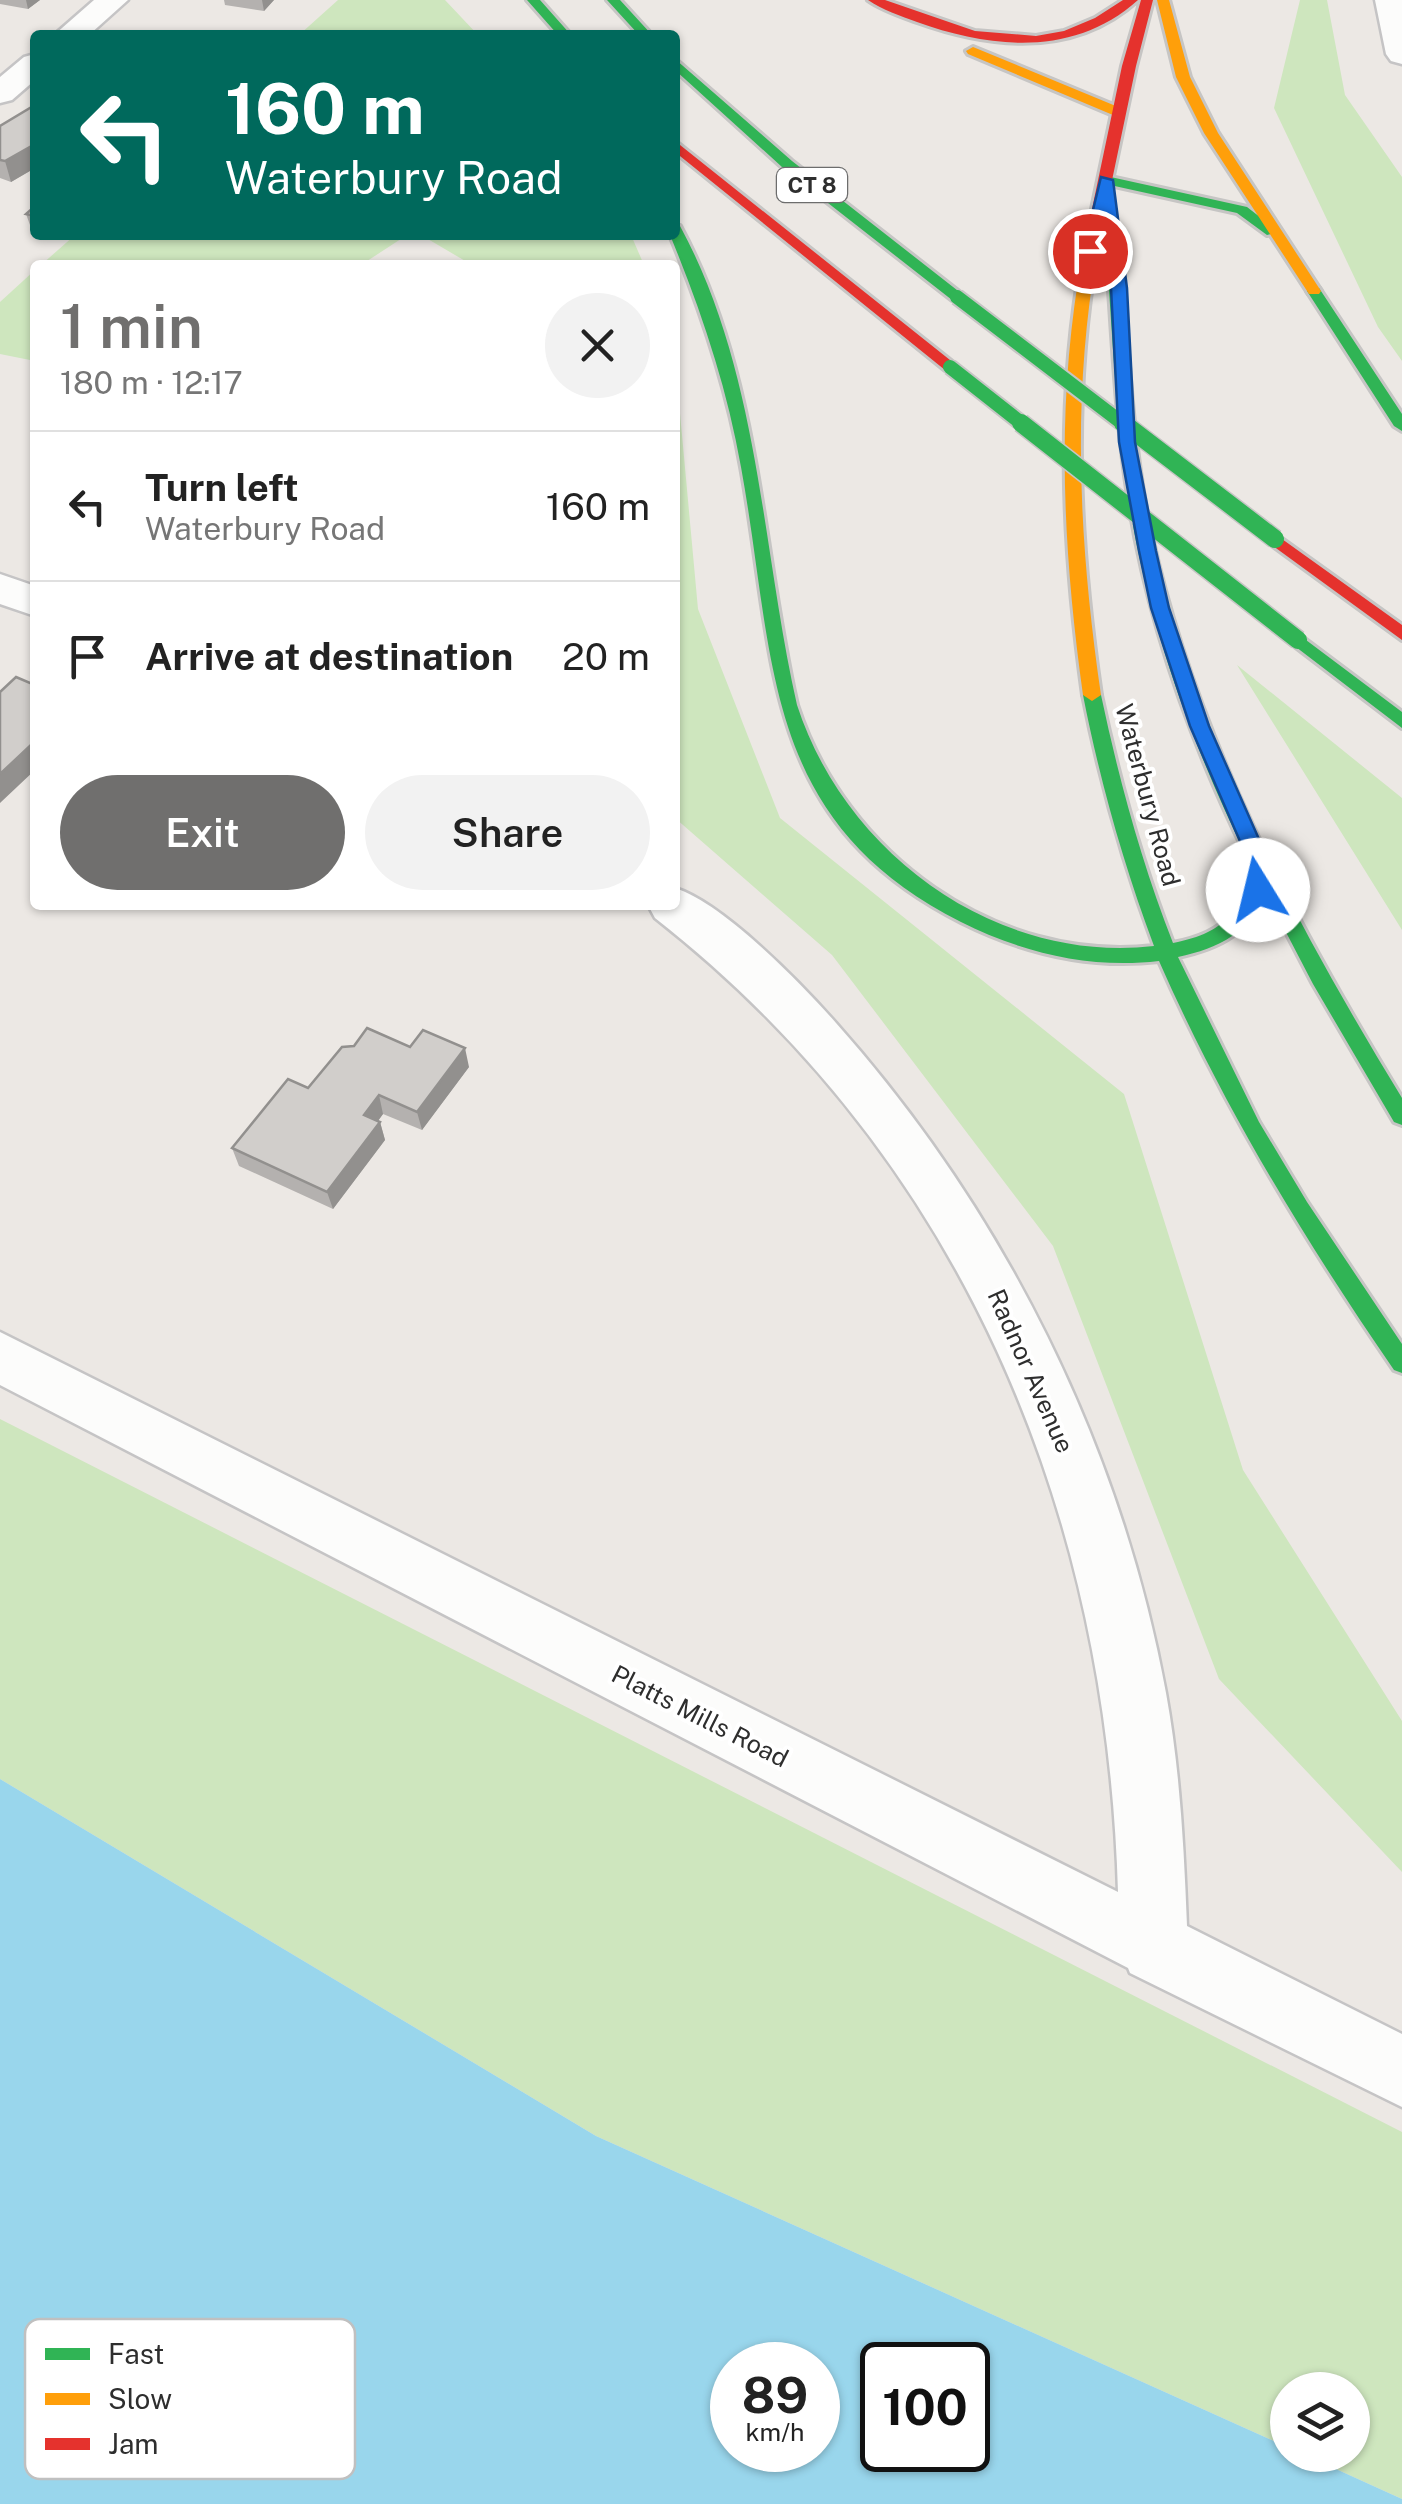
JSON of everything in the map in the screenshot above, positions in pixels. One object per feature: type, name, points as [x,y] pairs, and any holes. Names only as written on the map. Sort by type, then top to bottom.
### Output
[{"type":"main road","points":[[533,0],[560,30]]},
{"type":"main road","points":[[613,0],[641,30]]},
{"type":"main road","points":[[874,0],[952,32],[1010,42],[1068,36],[1107,20],[1132,0]]},
{"type":"main road","points":[[874,0],[980,54],[1118,112]]},
{"type":"main road","name":"Waterbury Road","points":[[1147,0],[1118,112],[1077,329],[1074,455],[1081,610],[1091,689],[1116,802],[1168,953],[1206,1038],[1303,1215],[1402,1363]]},
{"type":"main road","points":[[1164,0],[1172,46],[1195,104],[1402,426]]},
{"type":"main road","name":"CT 8","points":[[680,68],[787,164],[957,298],[1402,634]]},
{"type":"main road","name":"CT 8","points":[[680,148],[950,367],[1402,722]]},
{"type":"main road","points":[[1106,180],[1242,210],[1281,240]]},
{"type":"main road","name":"Waterbury Road","points":[[1106,180],[1119,288],[1127,442],[1160,608],[1200,726],[1256,855],[1308,958],[1402,1116]]},
{"type":"main road","points":[[680,240],[703,291],[725,360],[746,452],[788,706],[802,750],[826,796],[862,840],[908,880],[963,914],[1017,937],[1067,952],[1117,958],[1168,953],[1212,941],[1246,918],[1258,890],[1256,855]]},
{"type":"street","points":[[76,30],[113,0]]},
{"type":"street","points":[[1390,0],[1402,54]]},
{"type":"street","points":[[0,92],[30,68]]},
{"type":"street","points":[[0,588],[30,600]]},
{"type":"street","name":"Radnor Avenue","points":[[679,910],[736,954],[798,1014],[860,1087],[920,1168],[981,1261],[1029,1356],[1072,1462],[1110,1578],[1134,1692],[1150,1823],[1154,1948]]},
{"type":"street","name":"Platts Mills Road","points":[[0,1357],[1402,2072]]},
{"type":"green space","points":[[338,0],[445,0],[473,30],[305,30]]},
{"type":"green space","points":[[1300,0],[1327,0],[1345,95],[1402,177],[1402,361],[1378,327],[1274,108]]},
{"type":"green space","points":[[69,240],[399,240],[369,260],[47,260]]},
{"type":"green space","points":[[430,240],[633,240],[642,260],[464,260]]},
{"type":"green space","points":[[30,275],[30,360],[0,354],[0,302]]},
{"type":"green space","points":[[680,413],[698,609],[780,818],[1124,1094],[1243,1470],[1402,1721],[1402,1872],[1219,1679],[1053,1246],[832,955],[680,822]]},
{"type":"green space","points":[[1237,665],[1402,798],[1402,930]]},
{"type":"green space","points":[[0,1419],[1402,2132],[1402,2499],[1342,2472],[1370,2472],[1370,2372],[1270,2372],[1270,2439],[596,2136],[0,1779]]},
{"type":"water","points":[[0,1779],[596,2136],[1270,2439],[1270,2472],[1342,2472],[1402,2499],[1402,2504],[0,2504]]},
{"type":"building","points":[[30,108],[30,147],[0,160],[0,126]]},
{"type":"building","points":[[16,677],[30,683],[30,746],[0,774],[0,692]]},
{"type":"building","points":[[367,1028],[410,1047],[423,1030],[465,1048],[417,1112],[379,1095],[364,1115],[380,1122],[327,1192],[232,1148],[288,1079],[308,1088],[342,1047],[354,1046]]},
{"type":"traffic: fast","points":[[533,0],[560,30]]},
{"type":"traffic: fast","points":[[613,0],[641,30]]},
{"type":"traffic: fast","points":[[680,68],[787,164],[957,297]]},
{"type":"traffic: fast","points":[[1106,180],[1242,210],[1272,232]]},
{"type":"traffic: fast","points":[[1111,224],[1135,494],[1161,610],[1185,687],[1246,835],[1282,907],[1402,1116]]},
{"type":"traffic: fast","points":[[679,240],[709,316],[736,405],[788,705],[799,741],[816,775],[860,836],[918,887],[983,924],[1025,940],[1092,955],[1159,953],[1219,936],[1233,927],[1251,899],[1256,855]]},
{"type":"traffic: fast","points":[[1314,291],[1402,426]]},
{"type":"traffic: fast","points":[[957,297],[1275,539]]},
{"type":"traffic: fast","points":[[950,367],[1298,640]]},
{"type":"traffic: fast","points":[[1298,640],[1402,722]]},
{"type":"traffic: fast","points":[[1092,695],[1111,786],[1137,875],[1208,1046],[1299,1209],[1402,1363]]},
{"type":"traffic: slow","points":[[1163,0],[1183,77],[1211,133],[1314,291]]},
{"type":"traffic: slow","points":[[973,51],[1118,112]]},
{"type":"traffic: slow","points":[[1091,247],[1074,357],[1071,471],[1078,584],[1092,695]]},
{"type":"traffic: jam","points":[[874,0],[942,26],[1005,40],[1068,34],[1100,21],[1132,0]]},
{"type":"traffic: jam","points":[[1091,247],[1147,0]]},
{"type":"traffic: jam","points":[[680,149],[950,367]]},
{"type":"traffic: jam","points":[[1275,539],[1402,634]]},
{"type":"route","points":[[1090,251],[1106,180],[1119,288],[1127,442],[1147,551],[1160,608],[1200,726],[1256,855],[1258,890]]}]
